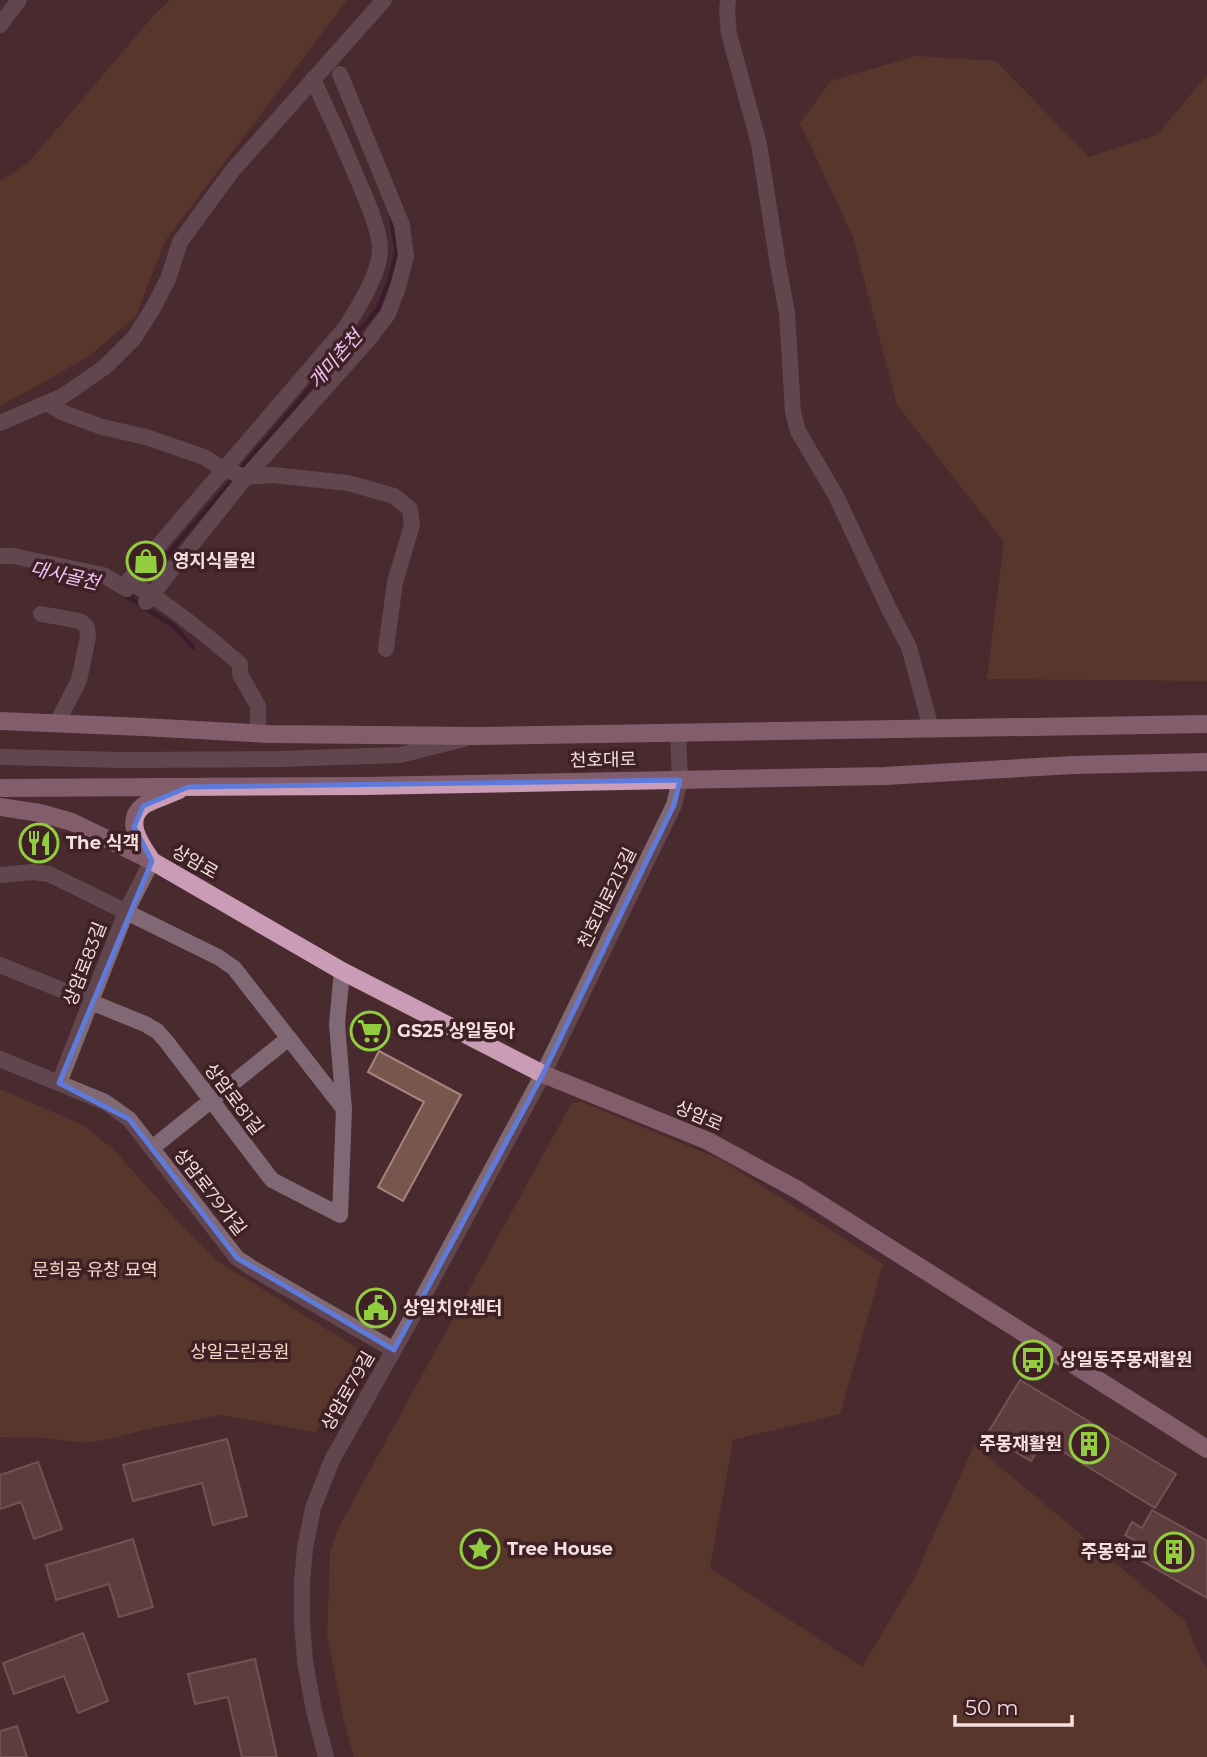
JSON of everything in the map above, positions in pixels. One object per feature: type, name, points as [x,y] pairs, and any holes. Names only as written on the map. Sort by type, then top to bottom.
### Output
[{"type":"main road","name":"천호대로","points":[[0,721],[258,734],[476,736],[1207,724]]},
{"type":"main road","name":"천호대로","points":[[0,788],[365,786],[885,776],[1073,765],[1207,762]]},
{"type":"main road","points":[[152,861],[138,840],[134,827],[136,816],[143,806],[188,787]]},
{"type":"main road","name":"상암로","points":[[0,807],[40,813],[72,822],[152,861],[342,971],[543,1074],[708,1141],[798,1190],[1207,1450]]},
{"type":"street","points":[[0,423],[63,396],[105,367],[134,338],[168,279],[180,242],[232,171],[384,0]]},
{"type":"street","points":[[728,0],[729,34],[759,144],[787,313],[793,412],[799,432],[836,496],[909,647],[931,728]]},
{"type":"street","points":[[0,24],[16,1]]},
{"type":"street","points":[[138,592],[247,477],[369,340],[388,314],[406,256],[402,225],[340,75]]},
{"type":"street","points":[[138,592],[225,470],[346,327],[363,302],[374,275],[380,249],[373,215],[313,79]]},
{"type":"street","points":[[47,403],[64,413],[102,427],[146,437],[204,457],[225,470],[247,477],[272,475],[348,483],[394,496],[410,509],[412,525],[395,582],[386,649]]},
{"type":"street","points":[[0,556],[13,556],[103,575],[138,592],[180,623],[199,643],[240,674],[258,706],[258,734]]},
{"type":"street","points":[[41,614],[80,621],[87,627],[88,636],[79,680],[57,723]]},
{"type":"street","name":"천호대로213길","points":[[543,1074],[674,805],[680,780],[678,732]]},
{"type":"street","points":[[0,757],[137,760],[400,755],[476,736]]},
{"type":"street","points":[[0,780],[81,786]]},
{"type":"street","name":"상암로83길","points":[[59,1083],[126,912],[152,861]]},
{"type":"street","points":[[0,875],[32,872],[49,874],[218,957],[234,968],[344,1109]]},
{"type":"street","name":"상암로81길","points":[[0,965],[157,1031],[272,1180],[340,1215],[344,1109],[337,1024],[342,971]]},
{"type":"street","points":[[152,1148],[289,1038]]},
{"type":"street","name":"상암로79가길","points":[[0,1059],[116,1108],[129,1119],[237,1258],[394,1350]]},
{"type":"street","name":"상암로79길","points":[[326,1757],[305,1661],[302,1622],[305,1548],[313,1508],[332,1460],[543,1074]]},
{"type":"highlighted area","points":[[680,780],[674,805],[543,1074],[394,1350],[237,1258],[129,1119],[59,1083],[152,861],[134,827],[143,806],[188,787]]},
{"type":"green space","points":[[170,0],[347,0],[165,241],[136,316],[88,357],[0,406],[0,181],[28,163],[154,15]]},
{"type":"green space","points":[[916,56],[996,61],[1089,157],[1157,135],[1207,75],[1207,681],[987,679],[1004,542],[897,405],[853,237],[800,123],[831,81]]},
{"type":"green space","name":"문희공 유창 묘역","points":[[0,1089],[83,1125],[114,1150],[216,1260],[360,1350],[316,1432],[221,1415],[86,1443],[45,1438],[0,1437]]},
{"type":"green space","points":[[582,1102],[722,1160],[883,1264],[840,1414],[733,1440],[710,1568],[862,1667],[914,1579],[974,1445],[1185,1621],[1200,1658],[1207,1668],[1207,1757],[354,1757],[327,1635],[330,1552],[338,1529],[382,1448],[571,1104]]},
{"type":"building","points":[[379,1051],[461,1095],[403,1201],[378,1187],[424,1102],[368,1072]]},
{"type":"building","name":"주몽재활원","points":[[1020,1380],[1176,1474],[1155,1508],[1044,1440],[1031,1461],[1007,1447],[1003,1453],[983,1441]]},
{"type":"building","points":[[227,1439],[247,1516],[213,1525],[202,1483],[133,1501],[123,1465]]},
{"type":"building","points":[[38,1462],[62,1529],[34,1539],[21,1502],[0,1509],[0,1475]]},
{"type":"building","name":"주몽학교","points":[[1152,1510],[1207,1541],[1207,1598],[1137,1558],[1145,1546],[1125,1535],[1132,1522],[1142,1528]]},
{"type":"building","points":[[133,1539],[153,1607],[119,1617],[109,1584],[56,1600],[46,1565]]},
{"type":"building","points":[[83,1633],[108,1701],[78,1713],[64,1676],[14,1694],[3,1663]]},
{"type":"building","points":[[255,1659],[277,1757],[242,1757],[228,1697],[195,1704],[188,1674]]},
{"type":"building","points":[[17,1726],[27,1757],[0,1757],[0,1731]]},
{"type":"waterway","name":"개미촌천","points":[[240,470],[377,310],[397,252],[391,218]]},
{"type":"waterway","name":"개미촌천","points":[[142,584],[235,477]]},
{"type":"waterway","name":"개미촌천","points":[[130,598],[136,591]]},
{"type":"waterway","name":"대사골천","points":[[128,597],[175,627],[193,647]]},
{"type":"place","name":"영지식물원","points":[[146,561]]},
{"type":"place","name":"The 식객","points":[[39,843]]},
{"type":"place","name":"GS25 상일동아","points":[[370,1031]]},
{"type":"place","name":"상일치안센터","points":[[376,1308]]},
{"type":"place","name":"상일동주몽재활원","points":[[1033,1360]]},
{"type":"place","name":"주몽재활원","points":[[1089,1444]]},
{"type":"place","name":"Tree House","points":[[480,1549]]},
{"type":"place","name":"주몽학교","points":[[1174,1552]]},
{"type":"park label","name":"상일근린공원","points":[[240,1352]]}]
